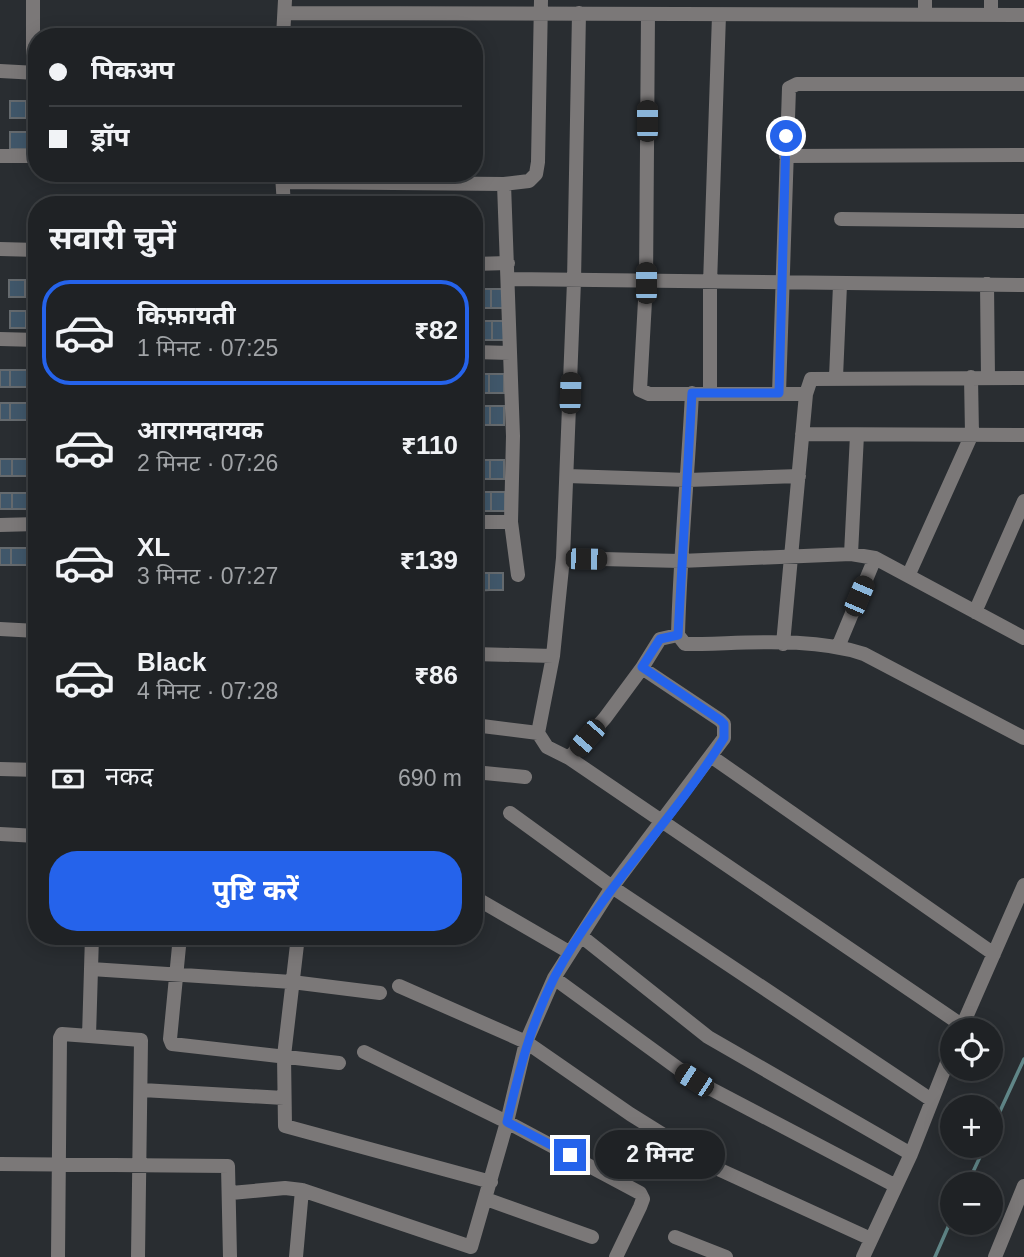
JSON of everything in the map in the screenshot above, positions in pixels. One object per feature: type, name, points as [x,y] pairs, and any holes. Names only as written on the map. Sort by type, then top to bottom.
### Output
[{"type":"street","points":[[33,0],[34,28]]},
{"type":"street","points":[[284,28],[285,6],[541,6],[579,13],[719,15],[925,7],[991,8],[1024,15]]},
{"type":"street","points":[[430,182],[504,184],[529,181],[536,174],[541,6]]},
{"type":"street","points":[[579,13],[574,281],[563,558],[553,656],[538,733],[547,747],[569,758],[947,1018]]},
{"type":"street","points":[[648,14],[646,283],[640,390],[649,394],[806,394]]},
{"type":"street","points":[[710,393],[710,284],[719,15]]},
{"type":"street","points":[[0,71],[28,73]]},
{"type":"street","points":[[779,393],[789,88],[797,84],[1024,84]]},
{"type":"street","points":[[786,156],[1024,155]]},
{"type":"street","points":[[0,156],[28,156]]},
{"type":"street","points":[[504,184],[510,279],[513,436],[511,522],[518,575]]},
{"type":"street","points":[[841,219],[1024,221]]},
{"type":"street","points":[[0,250],[28,250]]},
{"type":"street","points":[[483,264],[508,263]]},
{"type":"street","points":[[510,279],[710,284],[1024,285]]},
{"type":"street","points":[[987,284],[988,378]]},
{"type":"street","points":[[836,377],[840,285]]},
{"type":"street","points":[[0,339],[28,340]]},
{"type":"street","points":[[483,352],[510,353]]},
{"type":"street","points":[[909,574],[972,434],[971,377]]},
{"type":"street","points":[[783,644],[806,394],[811,379],[1024,378]]},
{"type":"street","points":[[692,393],[688,480],[680,561],[678,635],[685,644],[838,647],[864,654],[1024,738]]},
{"type":"street","points":[[802,434],[1024,435]]},
{"type":"street","points":[[851,554],[857,435]]},
{"type":"street","points":[[567,476],[688,480],[799,476]]},
{"type":"street","points":[[975,612],[1024,501]]},
{"type":"street","points":[[483,522],[511,522]]},
{"type":"street","points":[[0,525],[28,524]]},
{"type":"street","points":[[563,558],[680,561],[851,554],[875,558],[1024,638]]},
{"type":"street","points":[[838,647],[875,558]]},
{"type":"street","points":[[0,629],[28,631]]},
{"type":"street","points":[[569,758],[642,667],[660,639],[678,635]]},
{"type":"street","points":[[483,654],[553,656]]},
{"type":"street","points":[[231,1193],[285,1188],[302,1190],[471,1252],[526,1042],[554,978],[612,887],[712,758],[724,738],[724,724],[642,667]]},
{"type":"street","points":[[483,726],[538,733]]},
{"type":"street","points":[[712,758],[994,954]]},
{"type":"street","points":[[0,769],[28,770]]},
{"type":"street","points":[[483,773],[525,777]]},
{"type":"street","points":[[510,813],[612,887],[930,1099]]},
{"type":"street","points":[[0,834],[28,836]]},
{"type":"street","points":[[966,1018],[1024,885]]},
{"type":"street","points":[[483,902],[569,952]]},
{"type":"street","points":[[581,936],[708,1037],[911,1154]]},
{"type":"street","points":[[89,1036],[92,945]]},
{"type":"street","points":[[179,945],[170,1034],[172,1044],[339,1063]]},
{"type":"street","points":[[297,945],[284,1056],[285,1126],[491,1182]]},
{"type":"street","points":[[91,969],[292,982],[380,993]]},
{"type":"street","points":[[554,978],[694,1080],[896,1186]]},
{"type":"street","points":[[399,986],[526,1042],[630,1114],[718,1169],[871,1239]]},
{"type":"street","points":[[58,1257],[61,1036],[141,1040],[138,1257]]},
{"type":"street","points":[[364,1052],[507,1122],[640,1193],[643,1199],[640,1208],[617,1257]]},
{"type":"street","points":[[863,1257],[911,1154],[940,1077]]},
{"type":"street","points":[[142,1090],[284,1098]]},
{"type":"street","points":[[0,1164],[228,1166],[231,1193],[230,1257]]},
{"type":"street","points":[[995,1257],[1024,1186]]},
{"type":"street","points":[[296,1257],[302,1190]]},
{"type":"street","points":[[486,1199],[592,1237]]},
{"type":"street","points":[[675,1237],[726,1257]]},
{"type":"building","points":[[10,101],[26,101],[26,118],[10,118]]},
{"type":"building","points":[[26,101],[28,101],[28,118]]},
{"type":"building","points":[[10,132],[27,132],[27,149],[10,149]]},
{"type":"building","points":[[9,280],[25,280],[25,297],[9,297]]},
{"type":"building","points":[[25,280],[28,280],[28,297],[25,297]]},
{"type":"building","points":[[483,289],[491,289],[491,308],[483,308]]},
{"type":"building","points":[[491,289],[505,289],[505,308],[491,308]]},
{"type":"building","points":[[10,311],[26,311],[26,328],[10,328]]},
{"type":"building","points":[[26,311],[28,311],[28,328]]},
{"type":"building","points":[[483,321],[492,321],[492,340],[483,340]]},
{"type":"building","points":[[492,321],[506,321],[506,340],[492,340]]},
{"type":"building","points":[[0,370],[10,370],[10,387],[0,387]]},
{"type":"building","points":[[10,370],[27,370],[27,387],[10,387]]},
{"type":"building","points":[[483,374],[489,374],[489,393],[483,393]]},
{"type":"building","points":[[489,374],[504,374],[504,393],[489,393]]},
{"type":"building","points":[[0,403],[10,403],[10,420],[0,420]]},
{"type":"building","points":[[10,403],[27,403],[27,420],[10,420]]},
{"type":"building","points":[[483,406],[490,406],[490,425],[483,425]]},
{"type":"building","points":[[490,406],[504,406],[504,425],[490,425]]},
{"type":"building","points":[[0,459],[12,459],[12,476],[0,476]]},
{"type":"building","points":[[12,459],[28,459],[28,476],[12,476]]},
{"type":"building","points":[[483,460],[490,460],[490,479],[483,479]]},
{"type":"building","points":[[490,460],[504,460],[504,479],[490,479]]},
{"type":"building","points":[[483,492],[491,492],[491,511],[483,511]]},
{"type":"building","points":[[491,492],[505,492],[505,511],[491,511]]},
{"type":"building","points":[[0,493],[12,493],[12,509],[0,509]]},
{"type":"building","points":[[12,493],[28,493],[28,509],[12,509]]},
{"type":"building","points":[[0,548],[11,548],[11,565],[0,565]]},
{"type":"building","points":[[11,548],[27,548],[27,565],[11,565]]},
{"type":"building","points":[[483,573],[489,573],[489,590],[483,590]]},
{"type":"building","points":[[489,573],[503,573],[503,590],[489,590]]},
{"type":"waterway","points":[[1003,1105],[1024,1059]]},
{"type":"waterway","points":[[973,1172],[979,1158]]},
{"type":"waterway","points":[[935,1257],[945,1235]]},
{"type":"route","points":[[570,1155],[507,1122],[526,1042],[554,978],[612,887],[712,758],[724,738],[724,724],[720,720],[642,667],[660,639],[678,635],[680,561],[688,480],[692,393],[779,393],[786,136]]}]
